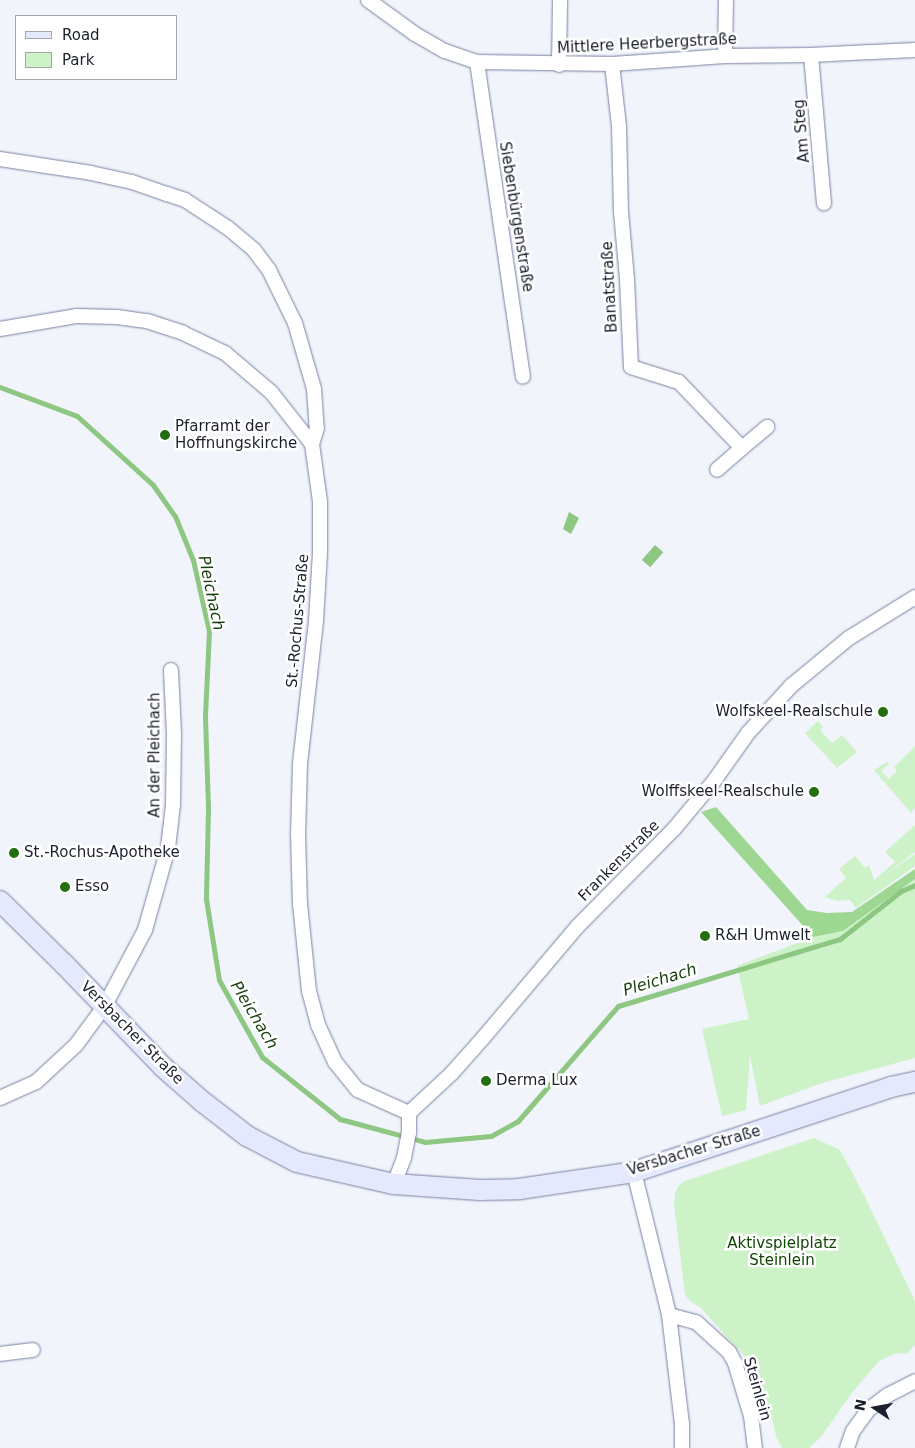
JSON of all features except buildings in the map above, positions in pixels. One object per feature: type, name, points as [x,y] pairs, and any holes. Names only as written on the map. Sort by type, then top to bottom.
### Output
[{"type":"main road","name":"Versbacher Straße","points":[[0,901],[163,1067],[203,1102],[247,1136],[297,1162],[394,1184],[480,1190],[518,1189],[634,1172],[891,1087],[915,1082]]},
{"type":"street","name":"Mittlere Heerbergstraße","points":[[368,0],[414,34],[445,51],[477,62],[559,65],[612,64],[725,56],[811,56],[915,50]]},
{"type":"street","points":[[559,65],[560,0]]},
{"type":"street","points":[[725,56],[726,0]]},
{"type":"street","name":"Am Steg","points":[[811,56],[824,203]]},
{"type":"street","name":"Siebenbürgenstraße","points":[[477,62],[524,377]]},
{"type":"street","name":"Banatstraße","points":[[612,64],[619,126],[621,212],[627,279],[631,367],[679,382],[742,448]]},
{"type":"street","points":[[0,159],[92,173],[132,182],[185,200],[221,223],[254,250],[269,270],[295,323],[314,389],[317,428],[312,444]]},
{"type":"street","points":[[0,329],[76,316],[117,317],[147,321],[183,333],[225,353],[271,392],[312,444]]},
{"type":"street","points":[[717,470],[767,427]]},
{"type":"street","name":"St.-Rochus-Straße","points":[[312,444],[320,502],[320,552],[316,621],[300,764],[298,834],[300,904],[309,991],[318,1025],[335,1062],[358,1090],[409,1113]]},
{"type":"street","name":"Frankenstraße","points":[[409,1113],[484,1037],[576,927],[674,829],[714,781],[748,734],[791,686],[849,638],[915,597]]},
{"type":"street","name":"An der Pleichach","points":[[0,1098],[36,1082],[76,1045],[104,1007],[145,930],[168,848],[173,805],[174,734],[171,670]]},
{"type":"street","points":[[394,1184],[404,1158],[409,1133],[409,1113]]},
{"type":"street","points":[[634,1172],[668,1315],[682,1424],[682,1448]]},
{"type":"street","name":"Steinlein","points":[[668,1315],[696,1322],[729,1352],[735,1363],[751,1416],[755,1448]]},
{"type":"street","points":[[0,1354],[32,1350]]},
{"type":"street","points":[[847,1448],[853,1431],[868,1410],[888,1395],[915,1381]]},
{"type":"green space","points":[[818,721],[823,727],[820,730],[832,743],[842,735],[857,752],[837,768],[805,733]]},
{"type":"green space","points":[[915,746],[915,808],[911,813],[874,770],[887,762],[889,764],[881,771],[889,779],[897,771],[894,767]]},
{"type":"green space","points":[[915,825],[915,852],[882,877],[915,854],[915,866],[856,908],[850,900],[837,901],[825,897],[846,878],[839,869],[855,856],[865,868],[869,865],[874,880],[895,862],[885,852]]},
{"type":"green space","points":[[915,879],[915,1058],[822,1083],[760,1106],[750,1056],[746,1110],[722,1116],[702,1029],[749,1019],[737,966],[813,937],[843,931]]},
{"type":"green space","name":"Aktivspielplatz Steinlein","points":[[814,1138],[840,1150],[864,1195],[915,1301],[915,1345],[906,1354],[897,1353],[879,1361],[851,1394],[821,1437],[809,1448],[782,1448],[776,1436],[771,1413],[757,1375],[745,1357],[700,1307],[691,1302],[685,1295],[674,1205],[675,1194],[678,1186],[685,1181]]},
{"type":"shaded area","points":[[569,512],[579,518],[571,534],[563,529]]},
{"type":"shaded area","points":[[655,545],[663,552],[650,567],[642,560]]},
{"type":"shaded area","points":[[716,807],[807,910],[827,913],[852,912],[915,869],[915,879],[843,931],[813,937],[701,812]]},
{"type":"waterway","name":"Pleichach","points":[[0,387],[77,416],[153,485],[175,516],[193,560],[209,631],[205,717],[208,808],[206,899],[219,980],[262,1057],[340,1119],[425,1142],[491,1136],[518,1121],[618,1006],[840,939],[901,891],[915,885]]},
{"type":"place","name":"Pfarramt der Hoffnungskirche","points":[[165,435]]},
{"type":"place","name":"Wolfskeel-Realschule","points":[[883,712]]},
{"type":"place","name":"Wolffskeel-Realschule","points":[[814,792]]},
{"type":"place","name":"St.-Rochus-Apotheke","points":[[14,853]]},
{"type":"place","name":"Esso","points":[[65,887]]},
{"type":"place","name":"R&H Umwelt","points":[[705,936]]},
{"type":"place","name":"Derma Lux","points":[[486,1081]]}]
